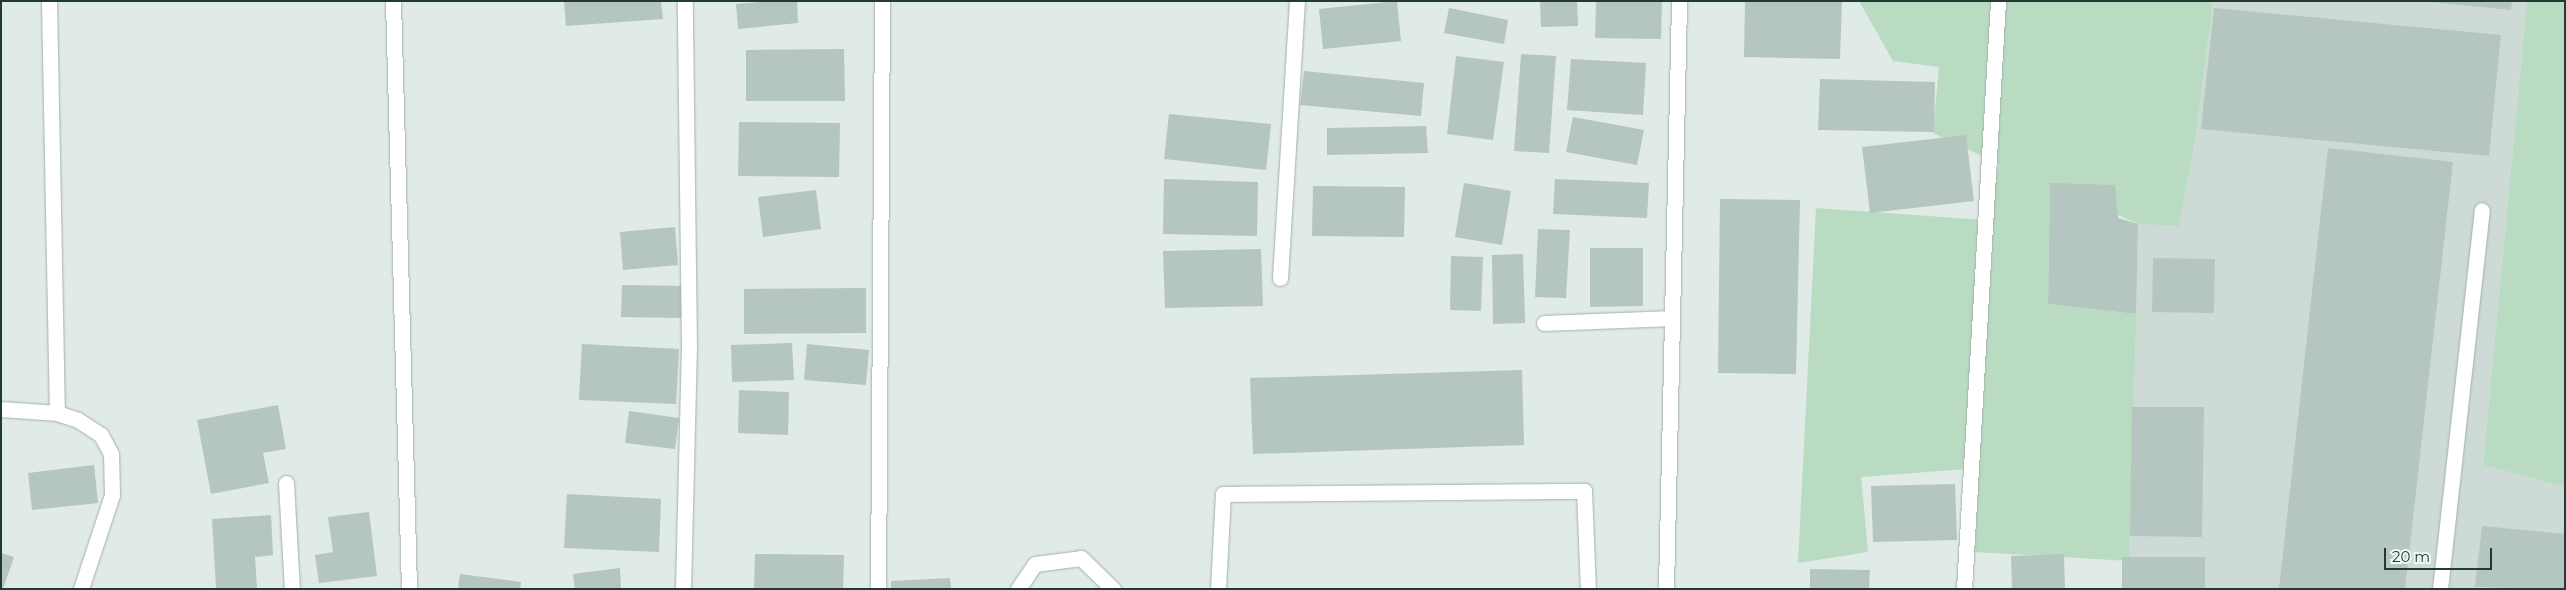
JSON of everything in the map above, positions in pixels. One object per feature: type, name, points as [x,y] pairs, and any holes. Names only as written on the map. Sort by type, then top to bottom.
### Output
[{"type":"street","points":[[48,1],[57,413]]},
{"type":"street","points":[[392,1],[409,589]]},
{"type":"street","points":[[683,589],[689,349],[685,1]]},
{"type":"street","points":[[878,589],[882,1]]},
{"type":"street","points":[[1280,278],[1297,1]]},
{"type":"street","points":[[1666,589],[1679,1]]},
{"type":"street","points":[[1964,589],[1998,1]]},
{"type":"street","points":[[2440,589],[2482,210]]},
{"type":"street","points":[[1544,323],[1672,318]]},
{"type":"street","points":[[1,409],[57,413],[78,420],[101,435],[111,454],[112,495],[81,589]]},
{"type":"street","points":[[286,483],[292,589]]},
{"type":"street","points":[[1218,589],[1223,494],[1584,491],[1588,589]]},
{"type":"street","points":[[1018,589],[1035,564],[1081,558],[1113,589]]},
{"type":"shaded area","points":[[2213,1],[2527,1],[2483,465],[2565,487],[2565,589],[2128,589],[2138,224],[2179,226],[2196,135]]},
{"type":"green space","points":[[1859,1],[2213,1],[2196,135],[2179,226],[2138,224],[2050,184],[2048,304],[2136,314],[2129,561],[1974,552],[1979,468],[1861,477],[1868,552],[1798,563],[1816,208],[1985,220],[1999,164],[1933,133],[1939,67],[1893,61]]},
{"type":"green space","points":[[2527,1],[2565,1],[2565,487],[2483,465]]},
{"type":"building","points":[[564,1],[661,1],[663,19],[566,26]]},
{"type":"building","points":[[797,1],[798,23],[738,29],[736,4]]},
{"type":"building","points":[[1397,1],[1401,41],[1323,49],[1319,9]]},
{"type":"building","points":[[1540,1],[1577,1],[1578,26],[1541,27]]},
{"type":"building","points":[[1596,1],[1662,1],[1661,39],[1595,38]]},
{"type":"building","points":[[1745,1],[1842,2],[1840,59],[1744,57]]},
{"type":"building","points":[[2421,1],[2512,1],[2511,10]]},
{"type":"building","points":[[1449,8],[1508,20],[1504,44],[1444,33]]},
{"type":"building","points":[[2214,8],[2501,35],[2489,156],[2201,129]]},
{"type":"building","points":[[844,49],[845,101],[746,101],[746,50]]},
{"type":"building","points":[[1521,54],[1556,56],[1549,153],[1514,151]]},
{"type":"building","points":[[1456,56],[1504,62],[1493,140],[1447,134]]},
{"type":"building","points":[[1571,59],[1646,63],[1643,115],[1567,110]]},
{"type":"building","points":[[1304,71],[1424,83],[1421,116],[1300,105]]},
{"type":"building","points":[[1820,79],[1935,82],[1934,132],[1818,130]]},
{"type":"building","points":[[1169,114],[1271,124],[1266,170],[1164,159]]},
{"type":"building","points":[[1573,117],[1644,130],[1637,165],[1566,152]]},
{"type":"building","points":[[739,122],[840,123],[839,177],[738,176]]},
{"type":"building","points":[[1426,126],[1428,153],[1327,155],[1327,128]]},
{"type":"building","points":[[1966,135],[1974,201],[1870,213],[1862,147]]},
{"type":"building","points":[[2328,148],[2453,162],[2405,589],[2279,589]]},
{"type":"building","points":[[1164,179],[1258,182],[1257,236],[1163,234]]},
{"type":"building","points":[[1555,179],[1649,183],[1647,218],[1553,214]]},
{"type":"building","points":[[1464,183],[1511,191],[1502,245],[1455,237]]},
{"type":"building","points":[[2050,183],[2115,185],[2118,218],[2138,224],[2136,314],[2048,304]]},
{"type":"building","points":[[1313,186],[1405,187],[1404,237],[1312,236]]},
{"type":"building","points":[[816,190],[821,229],[763,237],[758,197]]},
{"type":"building","points":[[1720,199],[1800,200],[1796,374],[1718,373]]},
{"type":"building","points":[[675,227],[678,265],[623,270],[620,232]]},
{"type":"building","points":[[1538,229],[1570,230],[1566,298],[1535,297]]},
{"type":"building","points":[[1590,248],[1643,248],[1643,306],[1590,307]]},
{"type":"building","points":[[1261,249],[1263,306],[1165,308],[1163,251]]},
{"type":"building","points":[[1523,254],[1525,323],[1493,324],[1492,255]]},
{"type":"building","points":[[1451,256],[1483,257],[1481,311],[1450,310]]},
{"type":"building","points":[[2153,258],[2215,259],[2214,313],[2152,312]]},
{"type":"building","points":[[622,285],[683,286],[683,318],[621,317]]},
{"type":"building","points":[[866,288],[866,333],[744,334],[744,289]]},
{"type":"building","points":[[792,343],[794,380],[732,382],[731,345]]},
{"type":"building","points":[[582,344],[679,349],[676,404],[579,400]]},
{"type":"building","points":[[807,344],[869,350],[866,385],[804,380]]},
{"type":"building","points":[[1522,370],[1524,445],[1253,454],[1250,378]]},
{"type":"building","points":[[739,390],[789,392],[788,435],[738,433]]},
{"type":"building","points":[[278,405],[286,449],[263,453],[269,483],[211,494],[197,420]]},
{"type":"building","points":[[2132,407],[2204,407],[2202,537],[2130,536]]},
{"type":"building","points":[[629,411],[679,418],[675,449],[625,443]]},
{"type":"building","points":[[94,465],[98,503],[32,510],[28,473]]},
{"type":"building","points":[[1955,484],[1957,540],[1873,542],[1871,486]]},
{"type":"building","points":[[567,494],[661,499],[659,552],[564,548]]},
{"type":"building","points":[[369,512],[377,576],[319,583],[315,555],[333,552],[328,517]]},
{"type":"building","points":[[271,515],[273,555],[255,557],[257,589],[216,589],[212,519]]},
{"type":"building","points":[[2482,526],[2565,534],[2565,589],[2475,587]]},
{"type":"building","points":[[1,553],[14,557],[3,589],[1,589]]},
{"type":"building","points":[[755,554],[844,555],[843,589],[754,589]]},
{"type":"building","points":[[2064,554],[2065,589],[2012,589],[2011,556]]},
{"type":"building","points":[[2122,557],[2205,557],[2205,589],[2122,589]]},
{"type":"building","points":[[620,568],[621,589],[575,589],[573,574]]},
{"type":"building","points":[[1810,569],[1870,570],[1869,589],[1810,589]]},
{"type":"building","points":[[460,574],[521,582],[520,589],[458,589]]},
{"type":"building","points":[[950,578],[951,589],[891,589],[891,581]]}]
